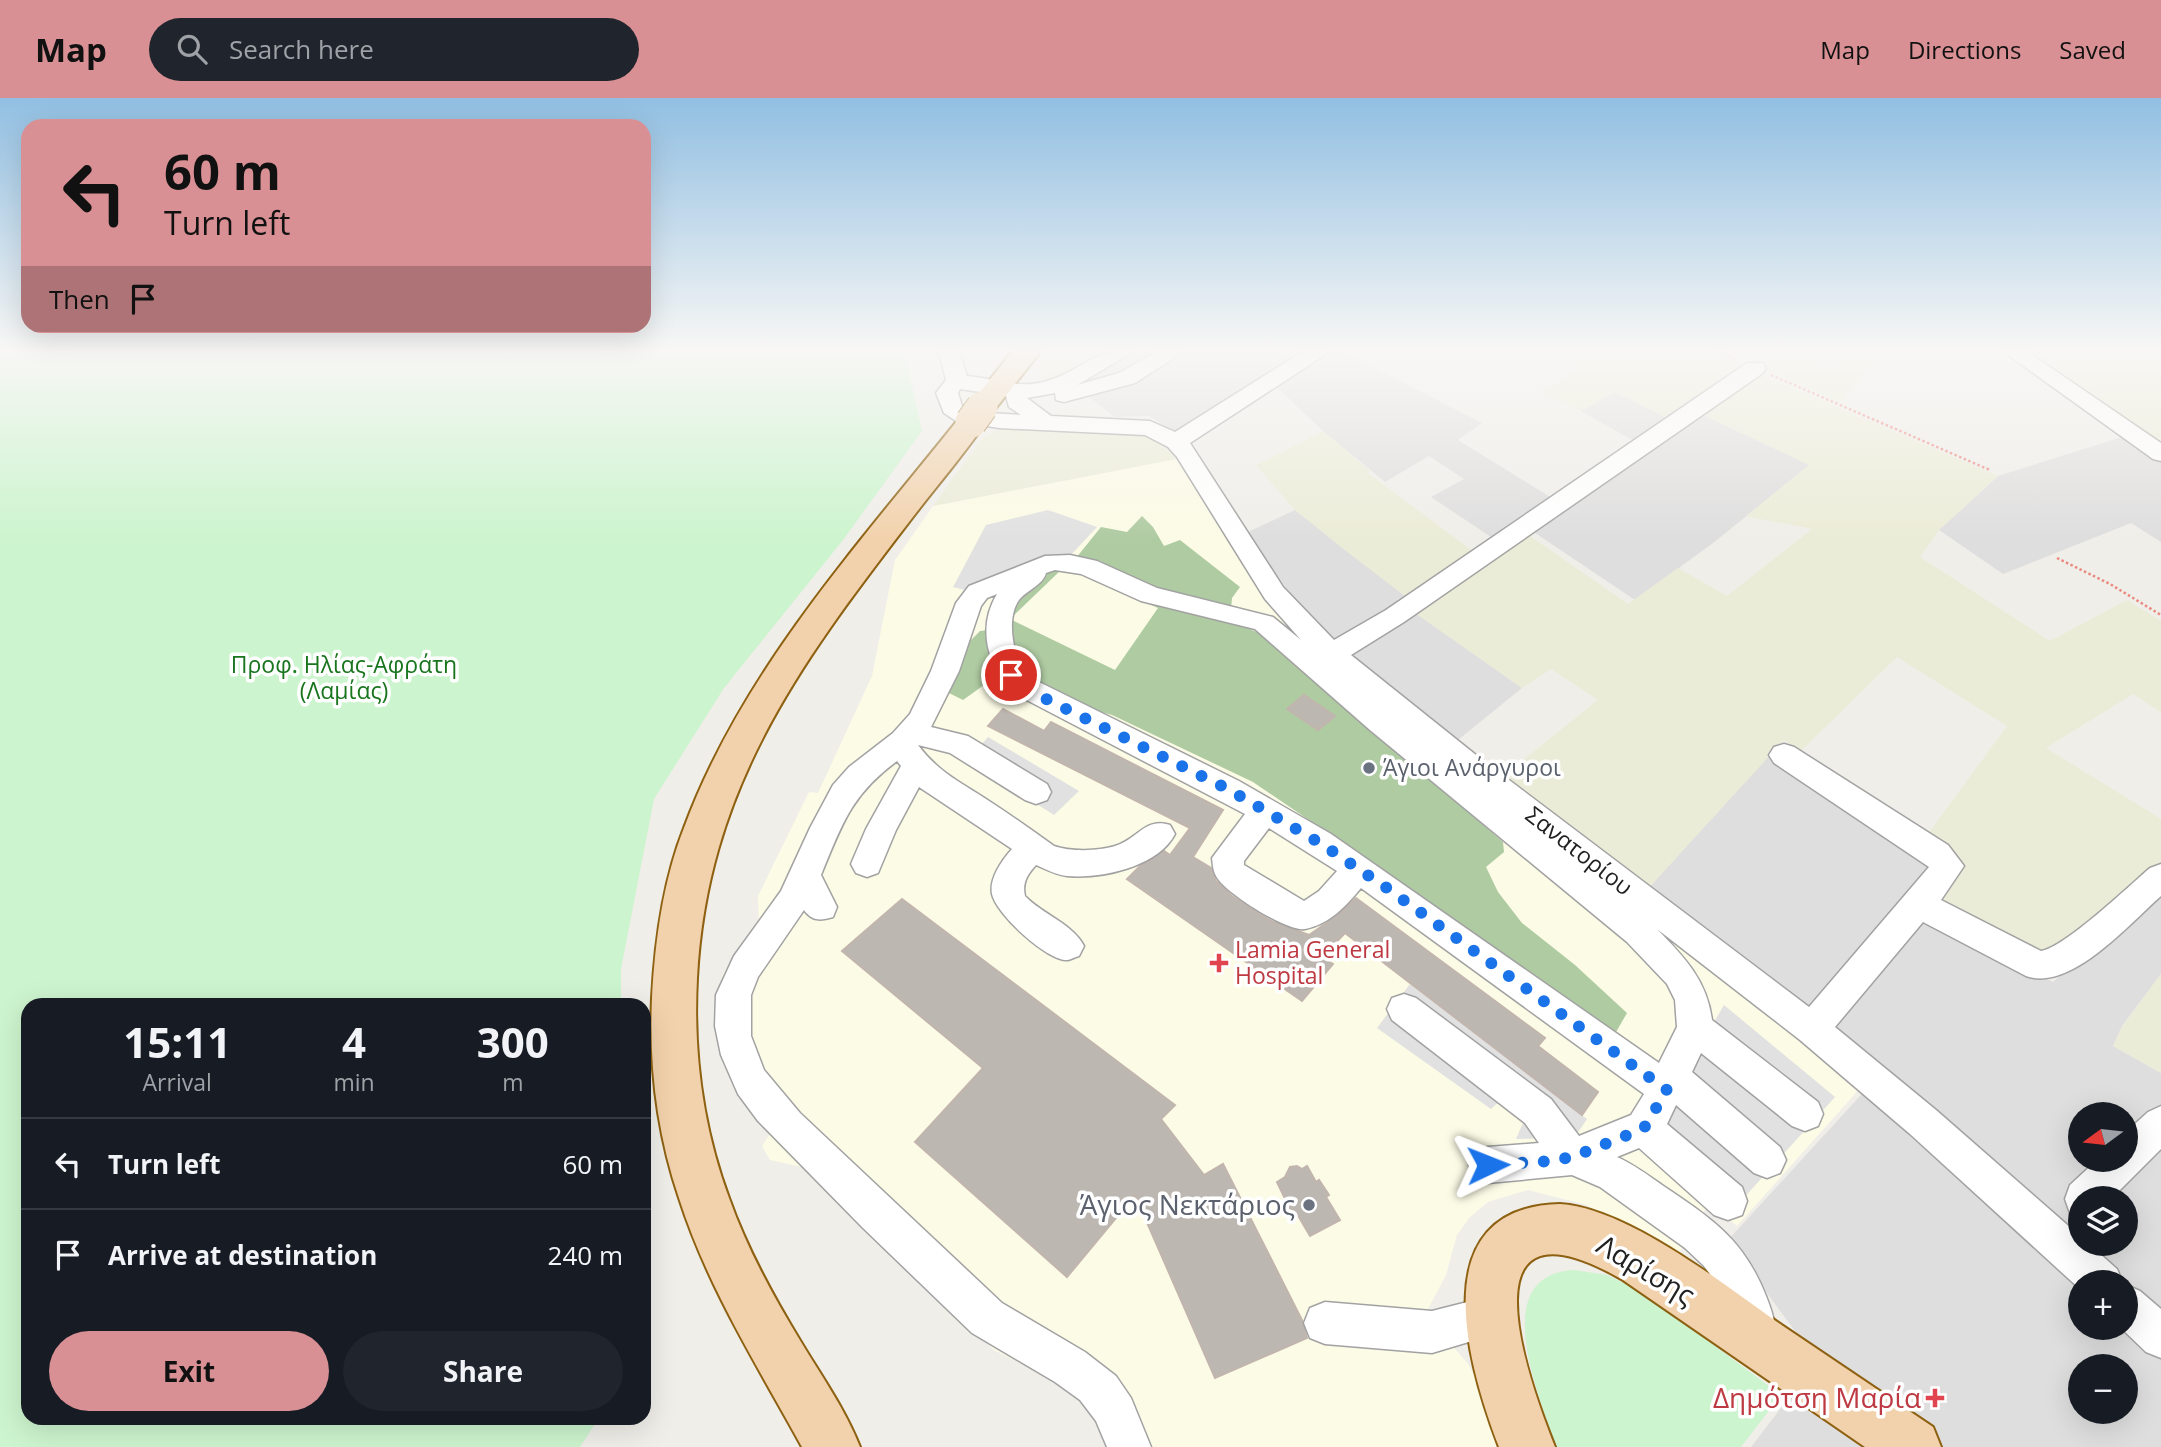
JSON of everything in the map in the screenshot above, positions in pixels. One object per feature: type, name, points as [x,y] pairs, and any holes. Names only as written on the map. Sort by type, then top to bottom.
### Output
[{"type":"main road","points":[[833,1438],[781,1361],[737,1277],[695,1174],[682,1117],[675,1060],[674,993],[685,896],[703,828],[729,767],[762,706],[830,606],[990,415]]},
{"type":"main road","name":"Λαρίσης","points":[[1527,1447],[1505,1387],[1491,1317],[1493,1274],[1506,1249],[1517,1239],[1533,1233],[1567,1230],[1610,1245],[1913,1447]]},
{"type":"street","name":"Σανατορίου","points":[[962,415],[991,421],[1139,427],[1160,432],[1176,442],[1190,458],[1270,586],[1284,624],[1332,654],[1466,764],[1812,1029],[2089,1270]]},
{"type":"street","points":[[1035,415],[1045,422]]},
{"type":"street","points":[[1176,442],[1218,415]]},
{"type":"street","points":[[1332,654],[1395,616],[1687,415]]},
{"type":"street","points":[[2105,415],[2161,454]]},
{"type":"street","points":[[1059,562],[1042,570],[1009,595],[1000,613],[1000,634],[1011,675],[1042,697],[1266,810],[1358,869],[1669,1084],[1767,1160]]},
{"type":"street","points":[[867,864],[909,747],[973,597],[986,588],[1032,569],[1059,562],[1088,567],[1150,595],[1284,624],[1380,722],[1639,932],[1679,974],[1692,999],[1695,1028],[1669,1084],[1623,1148]]},
{"type":"street","points":[[1036,792],[958,744],[909,747],[865,769],[846,790],[828,820],[793,901],[772,933],[751,957],[737,984],[732,1004],[732,1028],[739,1059],[751,1083],[767,1104],[840,1179],[987,1318],[1014,1338],[1095,1385],[1111,1405],[1129,1447]]},
{"type":"street","points":[[909,747],[935,783],[1042,855],[1066,863],[1117,859],[1140,849],[1159,834]]},
{"type":"street","points":[[1784,755],[1947,862],[1948,866],[1812,1029]]},
{"type":"street","points":[[1266,810],[1228,858],[1229,870],[1237,879],[1295,915],[1304,916],[1316,912],[1358,869]]},
{"type":"street","points":[[1032,848],[1011,871],[1007,887],[1009,898],[1017,911],[1067,946]]},
{"type":"street","points":[[805,875],[812,895],[821,907]]},
{"type":"street","points":[[1919,904],[2038,966],[2055,964],[2082,945],[2161,877]]},
{"type":"street","points":[[1404,1009],[1538,1111],[1572,1157]]},
{"type":"street","points":[[1695,1028],[1805,1114]]},
{"type":"street","points":[[2138,1146],[2161,1124]]},
{"type":"street","points":[[1623,1148],[1693,1230],[1718,1252],[1740,1282],[1749,1306],[1756,1340]]},
{"type":"street","points":[[1488,1165],[1550,1161],[1623,1148],[1728,1201]]},
{"type":"street","points":[[2097,1186],[2112,1172]]},
{"type":"street","points":[[2049,1233],[2068,1215]]},
{"type":"street","points":[[2138,1316],[2161,1337]]},
{"type":"street","points":[[1325,1323],[1432,1332],[1491,1317]]},
{"type":"path","points":[[1863,415],[1990,470]]},
{"type":"path","points":[[2057,558],[2110,584],[2161,615]]},
{"type":"shaded area","points":[[1112,415],[1207,415],[1178,434],[1149,416]]},
{"type":"shaded area","points":[[1306,415],[1466,415],[1482,423],[1458,440],[1563,505],[1648,449],[1588,415],[1661,415],[1681,425],[1696,415],[1703,415],[1810,465],[1713,543],[1635,600],[1516,520],[1491,537],[1431,497],[1464,479],[1429,456],[1385,482]]},
{"type":"shaded area","points":[[1703,415],[1856,415],[1998,476],[1939,530],[1920,557],[2050,641],[2127,600],[2161,621],[2161,712],[2133,694],[2046,748],[2161,819],[2161,862],[2057,956],[2048,959],[1933,904],[1966,865],[1925,838],[2007,726],[1897,657],[1801,751],[1784,740],[1644,893],[1497,781],[1598,700],[1551,669],[1522,688],[1408,608],[1523,531],[1628,604],[1678,568],[1727,596],[1812,529],[1746,516],[1809,465]]},
{"type":"shaded area","points":[[2113,415],[2161,415],[2161,446]]},
{"type":"shaded area","points":[[1030,425],[1141,433],[1169,451],[1176,459],[933,506],[982,438],[1001,429]]},
{"type":"shaded area","points":[[1323,431],[1370,471],[1368,473],[1474,552],[1405,596],[1346,551],[1295,510],[1256,465]]},
{"type":"shaded area","points":[[2125,436],[2161,461],[2161,542],[2131,523],[2003,574],[1939,530],[1998,476]]},
{"type":"shaded area","name":"Lamia General Hospital","points":[[1176,459],[1266,598],[1863,1085],[1737,1226],[1709,1203],[1675,1260],[1587,1205],[1528,1190],[1488,1202],[1469,1218],[1457,1235],[1446,1275],[1428,1309],[1426,1337],[1451,1344],[1468,1364],[1481,1388],[1498,1447],[1110,1447],[1089,1405],[1074,1391],[994,1350],[806,1168],[770,1160],[762,1146],[773,1129],[730,1071],[720,1052],[716,1024],[717,998],[723,974],[736,952],[759,926],[758,896],[809,792],[818,793],[872,676],[895,560],[933,506]]},
{"type":"shaded area","points":[[1048,510],[1097,527],[1070,556],[1040,557],[965,590],[953,587],[986,525]]},
{"type":"shaded area","points":[[1295,510],[1405,596],[1397,600],[1522,688],[1453,744],[1346,652],[1305,612],[1256,549],[1248,532]]},
{"type":"shaded area","points":[[988,737],[1079,791],[1054,815],[984,771],[980,746]]},
{"type":"shaded area","points":[[1771,753],[1939,863],[1907,903],[2053,982],[2161,888],[2161,974],[2122,1026],[2113,1046],[2161,1073],[2161,1447],[1751,1447],[1817,1361],[1728,1240],[1882,1072],[1644,893]]},
{"type":"shaded area","points":[[2161,974],[2161,1073],[2113,1046],[2122,1027]]},
{"type":"shaded area","points":[[1410,984],[1587,1119],[1579,1131],[1562,1138],[1516,1139],[1526,1116],[1503,1098],[1491,1109],[1377,1028]]},
{"type":"shaded area","points":[[1724,1005],[1835,1097],[1732,1211],[1647,1138]]},
{"type":"green space","name":"Προφ. Ηλίας-Αφράτη (Λαμίας)","points":[[0,415],[919,415],[922,431],[843,540],[724,688],[654,799],[621,969],[621,998],[21,998],[21,1425],[594,1425],[580,1447],[0,1447]]},
{"type":"green space","points":[[1142,516],[1153,527],[1164,546],[1180,540],[1240,587],[1232,598],[1230,620],[1263,635],[1503,842],[1504,852],[1486,867],[1498,892],[1522,923],[1575,965],[1627,1013],[1601,1058],[1328,833],[1253,782],[1112,715],[1037,688],[984,685],[963,700],[949,693],[967,644],[980,631],[1004,628],[1008,611],[1047,569],[1062,569],[1010,619],[1115,670],[1158,608],[1131,596],[1110,568],[1101,561],[1076,558],[1101,527],[1127,532]]},
{"type":"green space","points":[[1574,1270],[1607,1275],[1642,1292],[1781,1395],[1741,1447],[1556,1447],[1532,1371],[1526,1342],[1525,1316],[1532,1293],[1547,1277]]},
{"type":"building","points":[[1304,695],[1335,716],[1318,730],[1287,709]]},
{"type":"building","points":[[1003,709],[1044,731],[1051,722],[1223,810],[1193,857],[1211,868],[1216,881],[1232,896],[1271,921],[1309,935],[1338,915],[1356,898],[1545,1038],[1538,1046],[1598,1092],[1582,1115],[1345,933],[1322,957],[1333,964],[1302,1001],[1127,879],[1140,866],[1164,851],[1170,855],[1190,828],[988,726]]},
{"type":"building","points":[[902,899],[1175,1105],[1161,1119],[1204,1175],[1223,1164],[1302,1320],[1307,1338],[1215,1378],[1135,1195],[1067,1277],[915,1142],[983,1068],[842,951]]},
{"type":"building","name":"Άγιος Νεκτάριος","points":[[1297,1166],[1302,1169],[1307,1166],[1316,1182],[1319,1180],[1340,1220],[1310,1236],[1296,1212],[1292,1213],[1277,1182],[1285,1177],[1290,1167]]},
{"type":"place","name":"Άγιοι Ανάργυροι","points":[[1369,768]]},
{"type":"place","name":"Lamia General Hospital","points":[[1219,963]]},
{"type":"place","name":"Άγιος Νεκτάριος","points":[[1309,1205]]},
{"type":"place","name":"Δημότση Μαρία","points":[[1935,1398]]},
{"type":"route","points":[[1011,675],[1042,697],[1228,789],[1320,843],[1667,1090],[1644,1128],[1633,1133],[1572,1157],[1488,1165]]}]
